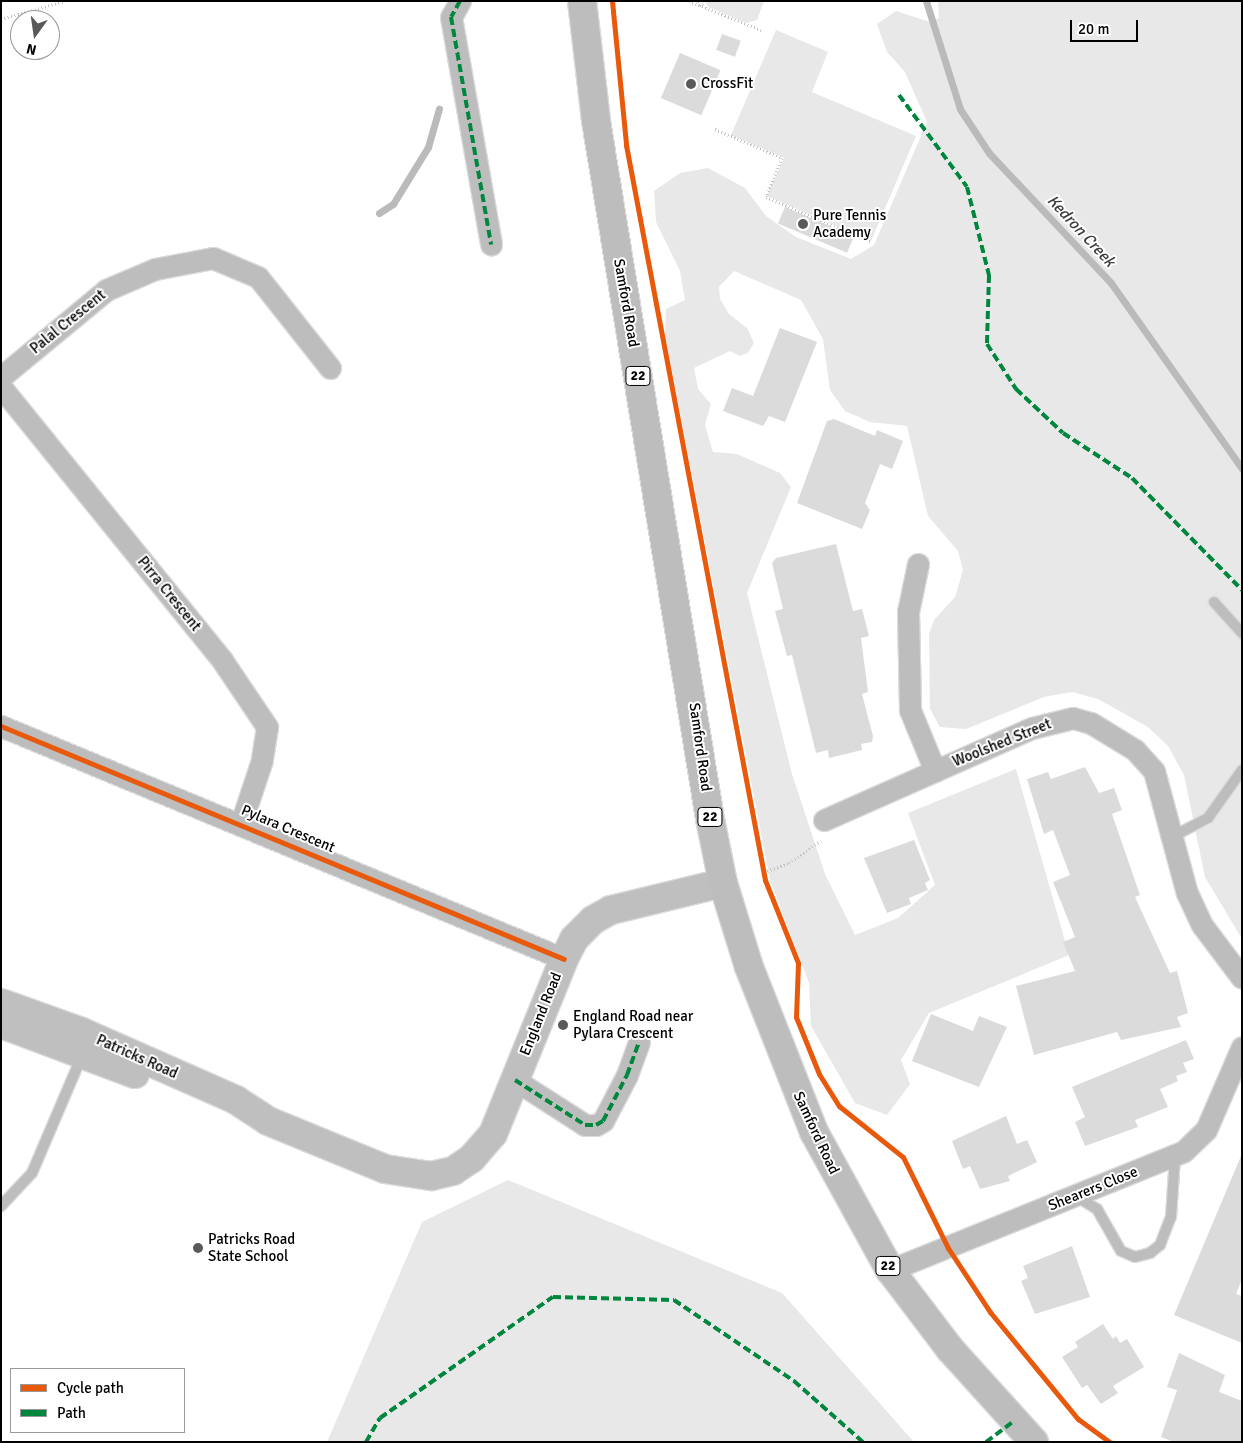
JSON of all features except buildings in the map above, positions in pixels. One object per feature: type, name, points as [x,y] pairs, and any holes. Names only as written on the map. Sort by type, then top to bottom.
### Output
[{"type":"main road","name":"Samford Road","points":[[582,1],[596,121],[723,884],[792,1080],[845,1194],[890,1270],[950,1349],[1034,1442]]},
{"type":"main road","name":"England Road","points":[[453,1171],[483,1149],[515,1080],[574,938],[611,910],[723,884]]},
{"type":"main road","name":"Patricks Road","points":[[1,1002],[236,1100],[268,1121]]},
{"type":"main road","name":"Patricks Road","points":[[1,1024],[81,1058],[116,1066],[230,1114],[268,1121],[405,1175],[431,1176],[453,1171]]},
{"type":"street","points":[[460,1],[452,17],[491,245]]},
{"type":"street","name":"Palal Crescent","points":[[1,377],[106,290],[155,269],[213,258],[258,278],[330,368]]},
{"type":"street","name":"Pirra Crescent","points":[[1,387],[222,660],[267,727],[262,760],[240,823]]},
{"type":"street","points":[[918,564],[908,612],[910,710],[935,771]]},
{"type":"street","name":"Woolshed Street","points":[[824,829],[935,771],[1052,722],[1073,718],[1090,723],[1135,750],[1154,771],[1163,793],[1170,838],[1202,925],[1242,978]]},
{"type":"street","name":"Pylara Crescent","points":[[1,726],[240,823],[564,959]]},
{"type":"street","points":[[515,1080],[584,1126],[596,1125],[603,1121],[627,1075],[639,1042]]},
{"type":"street","name":"Shearers Close","points":[[890,1270],[1175,1155],[1206,1130],[1242,1047]]},
{"type":"lane","points":[[1214,602],[1242,633]]},
{"type":"lane","points":[[1170,838],[1208,818],[1242,770]]},
{"type":"lane","points":[[1,1206],[32,1173],[81,1058]]},
{"type":"lane","points":[[1076,1196],[1097,1209],[1121,1251],[1135,1257],[1150,1253],[1160,1245],[1171,1217],[1175,1155]]},
{"type":"path","points":[[1,19],[65,1]]},
{"type":"path","points":[[689,1],[762,30]]},
{"type":"path","points":[[699,1],[700,6]]},
{"type":"path","points":[[700,6],[706,2]]},
{"type":"path","points":[[715,129],[782,158],[766,197],[870,242]]},
{"type":"path","points":[[764,872],[789,863],[824,829]]},
{"type":"path","points":[[762,863],[765,880]]},
{"type":"shaded area","points":[[706,1],[764,1],[757,20],[746,23],[708,7]]},
{"type":"shaded area","points":[[938,1],[1242,1],[1242,939],[1205,877],[1184,775],[1168,746],[1148,727],[1098,699],[1072,692],[1044,697],[966,729],[940,727],[930,709],[929,634],[934,620],[955,597],[963,570],[958,551],[928,516],[907,426],[870,422],[845,411],[830,390],[823,339],[801,300],[734,271],[719,287],[720,299],[729,314],[747,328],[754,343],[748,353],[740,356],[730,351],[694,368],[698,389],[711,404],[705,425],[713,452],[737,454],[780,473],[791,487],[747,593],[792,774],[825,874],[855,935],[898,918],[935,885],[908,813],[1016,769],[1069,955],[929,1013],[901,1060],[910,1084],[887,1115],[855,1103],[811,1026],[809,983],[770,880],[665,334],[666,309],[685,300],[680,271],[656,222],[654,191],[680,173],[708,168],[745,188],[766,216],[796,237],[851,259],[874,245],[927,122],[905,72],[887,52],[877,24],[896,11],[930,22],[939,18]]},
{"type":"shaded area","points":[[776,30],[828,52],[812,92],[916,136],[871,241],[767,196],[784,158],[731,135]]},
{"type":"shaded area","points":[[508,1180],[782,1293],[914,1442],[327,1442],[422,1222]]},
{"type":"waterway","name":"Kedron Creek","points":[[926,1],[960,109],[989,153],[1111,283],[1242,469]]},
{"type":"waterway","points":[[379,213],[393,204],[428,147],[439,109]]},
{"type":"marked path","points":[[460,1],[451,17],[491,245]]},
{"type":"marked path","points":[[899,95],[967,187],[989,275],[987,344],[1016,389],[1063,433],[1132,478],[1242,590]]},
{"type":"marked path","points":[[515,1080],[585,1125],[596,1125],[603,1121],[627,1075],[639,1042]]},
{"type":"marked path","points":[[366,1442],[380,1418],[553,1297],[674,1300],[794,1381],[863,1442]]},
{"type":"marked path","points":[[986,1442],[1013,1422]]},
{"type":"cycle path","points":[[612,1],[626,145],[765,880],[798,963],[796,1017],[819,1074],[839,1106],[903,1157],[948,1248],[990,1312],[1078,1419],[1110,1442]]},
{"type":"cycle path","points":[[1,726],[564,959]]},
{"type":"place","name":"CrossFit","points":[[691,84]]},
{"type":"place","name":"Pure Tennis Academy","points":[[803,224]]},
{"type":"place","name":"England Road near Pylara Crescent","points":[[563,1025]]},
{"type":"place","name":"Patricks Road State School","points":[[198,1248]]}]
